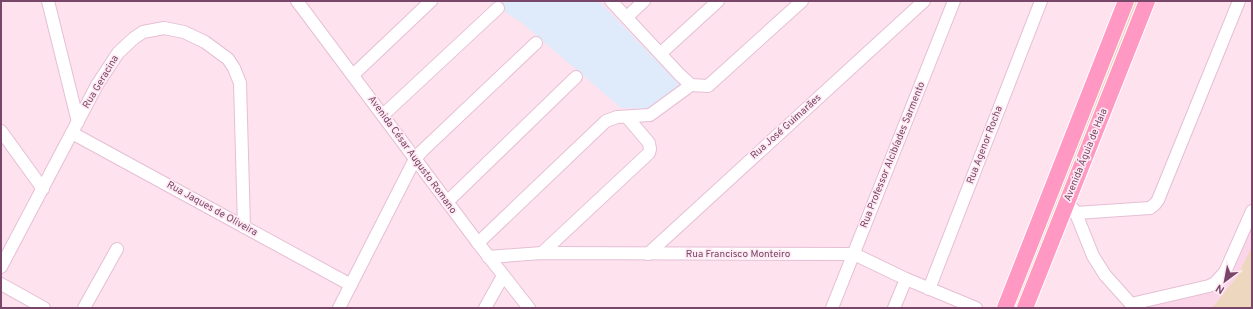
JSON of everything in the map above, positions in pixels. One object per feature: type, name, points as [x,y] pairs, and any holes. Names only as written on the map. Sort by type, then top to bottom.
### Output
[{"type":"main road","name":"Avenida Águia de Haia","points":[[1005,308],[1126,1]]},
{"type":"main road","name":"Avenida Águia de Haia","points":[[1024,308],[1071,208],[1146,1]]},
{"type":"street","points":[[48,1],[78,122]]},
{"type":"street","name":"Avenida César Augusto Romano","points":[[298,1],[488,257],[529,308]]},
{"type":"street","points":[[353,75],[431,1]]},
{"type":"street","points":[[611,1],[680,75],[691,84],[708,86],[802,1]]},
{"type":"street","points":[[627,17],[644,1]]},
{"type":"street","points":[[661,53],[718,1]]},
{"type":"street","name":"Rua José Guimarães","points":[[648,254],[924,1]]},
{"type":"street","name":"Rua Professor Alcibíades Sarmento","points":[[832,308],[954,1]]},
{"type":"street","name":"Rua Agenor Rocha","points":[[929,289],[1041,1]]},
{"type":"street","points":[[1239,1],[1158,200],[1155,204],[1150,208],[1071,208],[1093,256],[1105,274],[1133,306],[1209,286],[1215,283],[1225,272],[1252,211]]},
{"type":"street","points":[[383,115],[498,8]]},
{"type":"street","name":"Rua Geracina","points":[[1,266],[97,85],[118,53],[143,32],[164,28],[184,32],[205,42],[228,59],[234,68],[240,83],[244,227]]},
{"type":"street","points":[[339,308],[415,159],[536,43]]},
{"type":"street","points":[[447,202],[576,77]]},
{"type":"street","points":[[478,243],[606,121],[616,117],[650,115],[691,84]]},
{"type":"street","points":[[542,254],[649,153],[649,144],[627,117]]},
{"type":"street","points":[[1,131],[43,189]]},
{"type":"street","name":"Rua Jaques de Oliveira","points":[[72,133],[351,286]]},
{"type":"street","points":[[84,308],[117,249]]},
{"type":"street","name":"Rua Francisco Monteiro","points":[[488,257],[542,254],[854,254],[906,279],[976,308]]},
{"type":"street","points":[[486,308],[503,276]]},
{"type":"street","points":[[894,308],[906,279]]},
{"type":"street","points":[[1,284],[44,308]]},
{"type":"shaded area","points":[[489,1],[599,1],[680,85],[656,109],[621,108],[522,23]]},
{"type":"shaded area","points":[[1134,1],[1139,1],[1018,306],[1014,304]]},
{"type":"shaded area","points":[[1252,204],[1252,308],[1136,308],[1204,285],[1220,275]]},
{"type":"shaded area","points":[[1252,246],[1252,308],[1212,308],[1237,277]]}]
